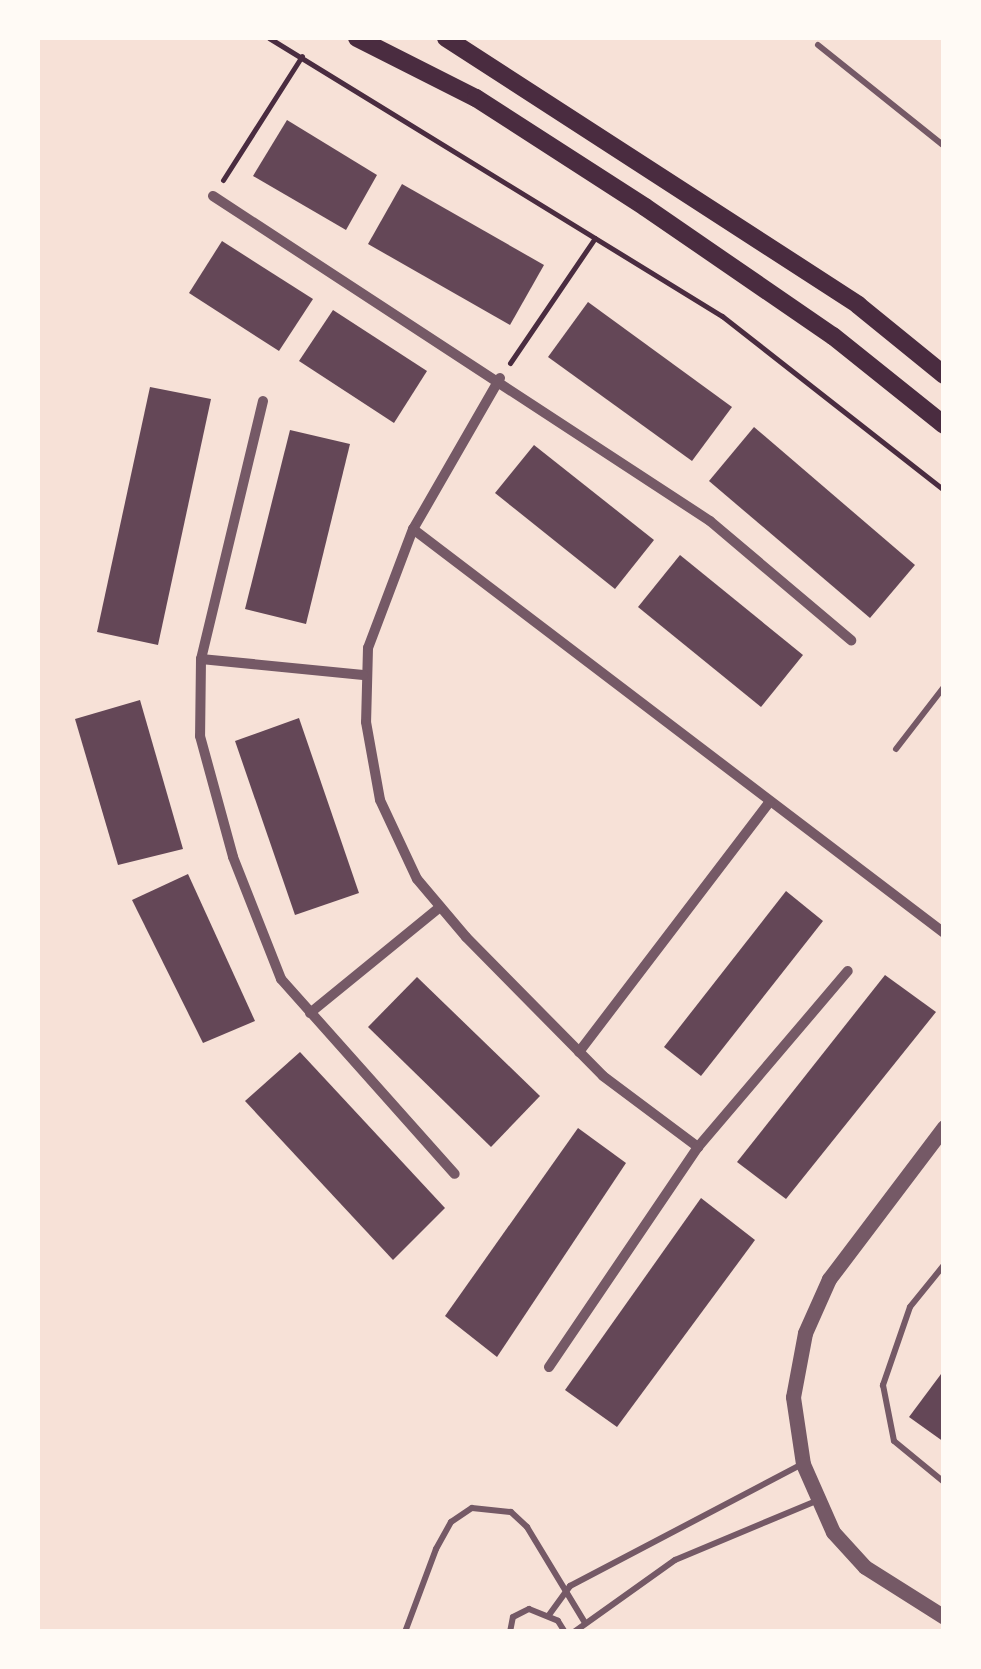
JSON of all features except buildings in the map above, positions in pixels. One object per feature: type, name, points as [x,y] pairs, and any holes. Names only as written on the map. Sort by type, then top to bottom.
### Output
[{"type":"main road","points":[[357,38],[476,98],[645,206],[833,336],[944,425]]},
{"type":"main road","points":[[446,38],[841,294],[944,375]]},
{"type":"street","points":[[213,196],[500,378],[710,521],[851,640]]},
{"type":"street","points":[[500,378],[413,529],[378,616],[364,675],[380,800],[417,879],[440,907],[580,1052],[698,1147]]},
{"type":"street","points":[[263,401],[201,659],[200,736],[233,857],[281,979],[455,1174]]},
{"type":"street","points":[[413,529],[944,933]]},
{"type":"street","points":[[201,659],[364,675]]},
{"type":"street","points":[[580,1052],[770,800]]},
{"type":"street","points":[[310,1013],[440,907]]},
{"type":"street","points":[[550,1366],[698,1147],[848,971]]},
{"type":"street","points":[[940,1632],[938,1615],[844,1546],[818,1501],[803,1464],[794,1397],[816,1305],[866,1224],[944,1126]]},
{"type":"lane","points":[[818,45],[944,146]]},
{"type":"lane","points":[[922,357],[944,359]]},
{"type":"lane","points":[[896,749],[944,687]]},
{"type":"lane","points":[[944,1265],[910,1307],[883,1384],[894,1440],[944,1482]]},
{"type":"lane","points":[[548,1615],[563,1592],[803,1464]]},
{"type":"lane","points":[[574,1632],[584,1621],[675,1560],[818,1501]]},
{"type":"lane","points":[[405,1632],[436,1549],[451,1522],[472,1508],[511,1512],[519,1520],[584,1621]]},
{"type":"lane","points":[[510,1632],[520,1610],[548,1615],[565,1632]]},
{"type":"path","points":[[269,38],[722,316],[944,490]]},
{"type":"path","points":[[213,196],[302,56]]},
{"type":"path","points":[[500,378],[595,238]]}]
